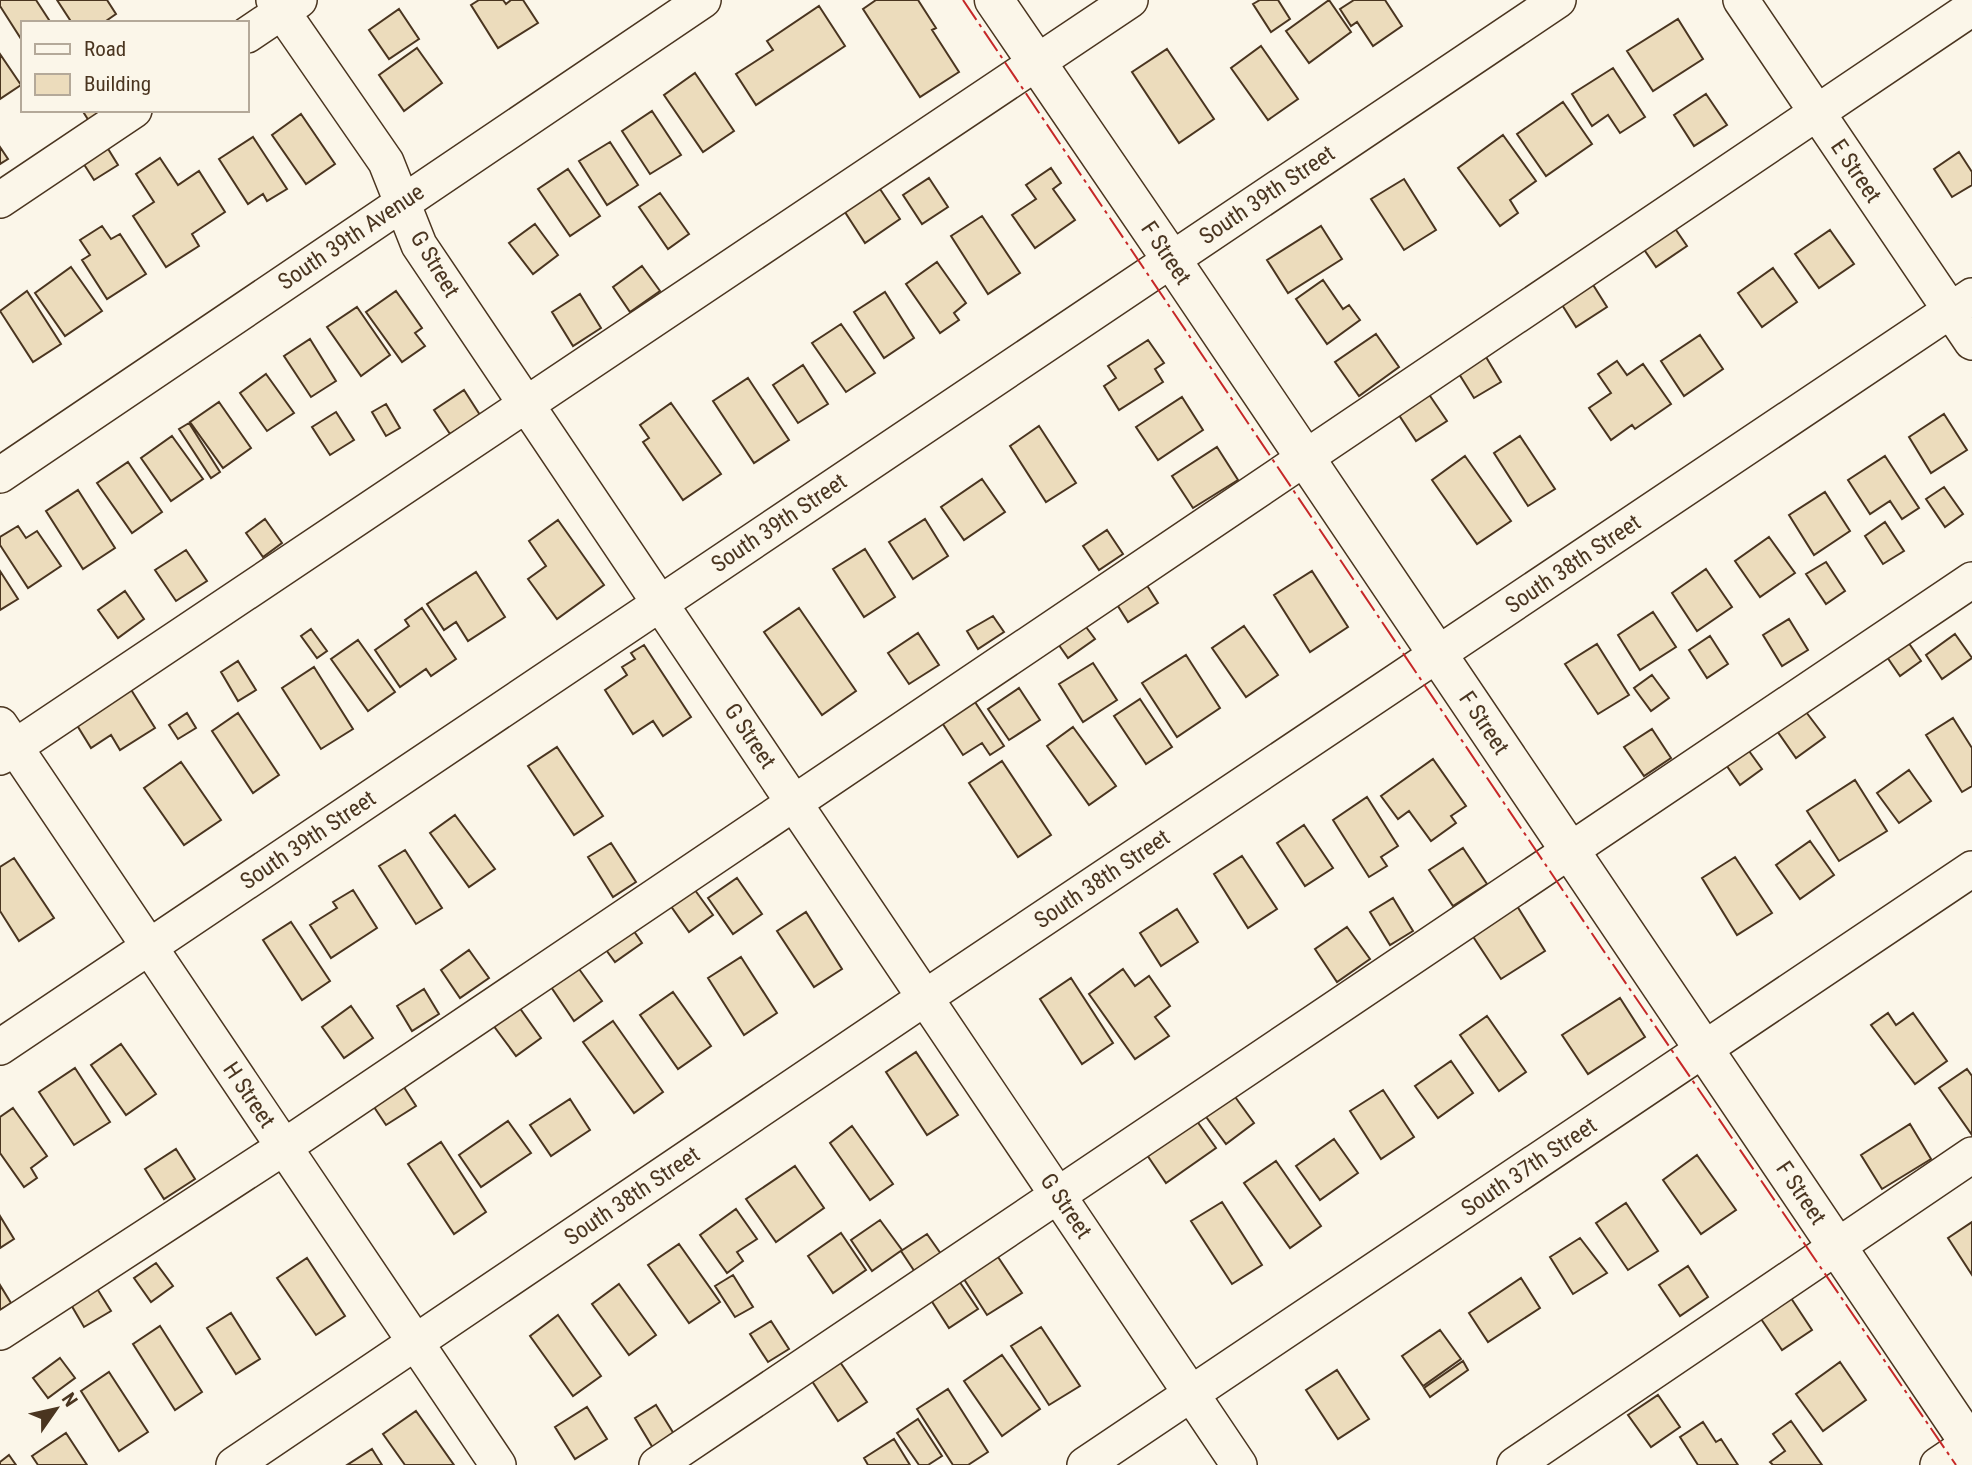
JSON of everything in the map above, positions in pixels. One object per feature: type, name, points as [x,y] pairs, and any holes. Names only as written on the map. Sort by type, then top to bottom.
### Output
[{"type":"main road","name":"F Street","points":[[994,0],[1971,1444]]},
{"type":"street","name":"South 39th Avenue","points":[[0,475],[703,0]]},
{"type":"street","points":[[5,743],[527,405],[1130,0]]},
{"type":"street","name":"South 39th Street","points":[[0,1047],[1558,0]]},
{"type":"street","name":"E Street","points":[[1741,0],[1816,111],[1961,304],[1972,342]]},
{"type":"street","name":"G Street","points":[[285,4],[386,162],[419,245],[1239,1465]]},
{"type":"street","points":[[248,34],[285,4]]},
{"type":"street","points":[[0,1332],[284,1147],[1304,456],[1972,8]]},
{"type":"street","points":[[0,200],[131,112]]},
{"type":"street","name":"South 38th Street","points":[[234,1465],[926,997],[1961,304]]},
{"type":"street","points":[[657,1465],[1972,580]]},
{"type":"street","name":"H Street","points":[[5,743],[149,947],[498,1465]]},
{"type":"street","name":"South 37th Street","points":[[1085,1465],[1972,869]]},
{"type":"street","points":[[1515,1465],[1972,1155]]},
{"type":"street","points":[[1938,1465],[1971,1444]]},
{"type":"building","points":[[0,0],[36,0],[50,21],[21,21],[21,39],[0,6]]},
{"type":"building","points":[[57,0],[107,0],[116,14],[106,21],[71,21]]},
{"type":"building","points":[[479,0],[503,0],[506,4],[511,0],[523,0],[538,23],[498,48],[471,5]]},
{"type":"building","points":[[876,0],[918,0],[936,28],[932,30],[959,72],[920,97],[863,9]]},
{"type":"building","points":[[1260,0],[1278,0],[1290,19],[1271,32],[1253,4]]},
{"type":"building","points":[[1329,0],[1351,32],[1309,63],[1286,31]]},
{"type":"building","points":[[1354,0],[1385,0],[1402,26],[1373,46],[1357,22],[1351,26],[1340,9]]},
{"type":"building","points":[[819,6],[845,46],[756,105],[736,74],[773,50],[767,41]]},
{"type":"building","points":[[399,9],[419,39],[389,59],[369,30]]},
{"type":"building","points":[[1678,19],[1703,59],[1653,91],[1627,51]]},
{"type":"building","points":[[1261,46],[1298,99],[1268,120],[1231,68]]},
{"type":"building","points":[[417,48],[442,83],[404,111],[379,75]]},
{"type":"building","points":[[1167,49],[1214,119],[1179,143],[1132,72]]},
{"type":"building","points":[[0,54],[21,85],[0,99]]},
{"type":"building","points":[[1613,68],[1645,117],[1620,133],[1608,115],[1592,126],[1572,94]]},
{"type":"building","points":[[695,73],[734,131],[703,152],[664,95]]},
{"type":"building","points":[[1706,94],[1727,125],[1694,146],[1674,115]]},
{"type":"building","points":[[1563,102],[1592,144],[1546,176],[1517,134]]},
{"type":"building","points":[[652,111],[681,155],[650,174],[622,131]]},
{"type":"building","points":[[83,112],[101,112],[89,121]]},
{"type":"building","points":[[301,114],[335,164],[306,184],[272,135]]},
{"type":"building","points":[[1503,135],[1536,181],[1510,200],[1518,213],[1500,226],[1458,168]]},
{"type":"building","points":[[253,137],[287,189],[267,201],[263,194],[248,204],[219,159]]},
{"type":"building","points":[[102,139],[118,165],[94,180],[78,155]]},
{"type":"building","points":[[610,142],[638,185],[607,205],[579,161]]},
{"type":"building","points":[[0,147],[8,159],[0,164]]},
{"type":"building","points":[[1959,152],[1972,172],[1972,185],[1952,197],[1934,169]]},
{"type":"building","points":[[160,158],[178,185],[199,171],[225,212],[192,234],[199,246],[166,267],[133,216],[154,202],[136,174]]},
{"type":"building","points":[[1051,168],[1061,183],[1053,189],[1075,220],[1035,248],[1012,215],[1036,199],[1026,185]]},
{"type":"building","points":[[568,169],[600,216],[570,236],[538,189]]},
{"type":"building","points":[[929,178],[948,207],[922,224],[903,195]]},
{"type":"building","points":[[1404,179],[1436,230],[1404,250],[1371,199]]},
{"type":"building","points":[[878,186],[900,219],[865,243],[843,209]]},
{"type":"building","points":[[660,193],[689,234],[668,249],[639,207]]},
{"type":"building","points":[[982,216],[1020,273],[988,294],[951,236]]},
{"type":"building","points":[[535,224],[558,255],[533,274],[509,243]]},
{"type":"building","points":[[102,226],[111,239],[120,234],[146,274],[107,299],[82,260],[90,255],[80,240]]},
{"type":"building","points":[[1321,226],[1342,259],[1288,293],[1267,260]]},
{"type":"building","points":[[1674,227],[1687,246],[1656,267],[1643,248]]},
{"type":"building","points":[[1830,230],[1854,264],[1819,288],[1795,254]]},
{"type":"building","points":[[937,262],[966,303],[954,313],[959,320],[940,333],[906,284]]},
{"type":"building","points":[[642,266],[660,291],[630,312],[613,287]]},
{"type":"building","points":[[71,267],[102,311],[65,336],[35,293]]},
{"type":"building","points":[[1773,268],[1797,302],[1762,327],[1738,293]]},
{"type":"building","points":[[1323,280],[1343,309],[1349,305],[1360,320],[1327,344],[1296,299]]},
{"type":"building","points":[[1590,280],[1607,307],[1576,327],[1559,300]]},
{"type":"building","points":[[27,291],[61,344],[33,362],[0,311]]},
{"type":"building","points":[[396,291],[422,328],[415,333],[425,346],[402,362],[366,312]]},
{"type":"building","points":[[885,292],[914,338],[884,358],[854,312]]},
{"type":"building","points":[[580,294],[601,328],[573,346],[552,312]]},
{"type":"building","points":[[357,307],[390,355],[361,376],[327,327]]},
{"type":"building","points":[[841,324],[875,373],[846,392],[812,343]]},
{"type":"building","points":[[1376,334],[1399,367],[1359,396],[1335,362]]},
{"type":"building","points":[[1700,335],[1723,369],[1684,396],[1661,361]]},
{"type":"building","points":[[310,339],[336,381],[311,397],[284,356]]},
{"type":"building","points":[[1148,340],[1164,363],[1155,369],[1163,382],[1119,410],[1104,386],[1116,378],[1108,366]]},
{"type":"building","points":[[1483,352],[1501,382],[1474,398],[1456,369]]},
{"type":"building","points":[[1617,361],[1627,375],[1643,364],[1671,404],[1635,429],[1632,425],[1611,440],[1589,408],[1611,393],[1598,374]]},
{"type":"building","points":[[803,365],[828,404],[798,423],[773,385]]},
{"type":"building","points":[[266,374],[294,413],[267,431],[240,393]]},
{"type":"building","points":[[748,378],[789,440],[754,463],[713,401]]},
{"type":"building","points":[[464,390],[480,415],[450,434],[434,410]]},
{"type":"building","points":[[1426,390],[1447,421],[1416,441],[1395,409]]},
{"type":"building","points":[[1182,397],[1203,430],[1158,460],[1136,427]]},
{"type":"building","points":[[219,402],[251,448],[223,468],[190,422]]},
{"type":"building","points":[[671,403],[721,474],[683,500],[643,442],[649,438],[640,425]]},
{"type":"building","points":[[386,404],[400,428],[386,436],[372,412]]},
{"type":"building","points":[[336,412],[354,440],[330,455],[312,427]]},
{"type":"building","points":[[1944,414],[1967,450],[1931,473],[1909,437]]},
{"type":"building","points":[[189,423],[220,472],[211,478],[179,429]]},
{"type":"building","points":[[1039,426],[1076,483],[1046,502],[1010,446]]},
{"type":"building","points":[[172,436],[203,479],[171,501],[141,458]]},
{"type":"building","points":[[1520,436],[1555,489],[1528,506],[1494,453]]},
{"type":"building","points":[[1217,447],[1238,480],[1193,508],[1172,476]]},
{"type":"building","points":[[1465,456],[1511,521],[1477,544],[1432,480]]},
{"type":"building","points":[[1885,456],[1919,508],[1902,519],[1890,501],[1870,514],[1848,480]]},
{"type":"building","points":[[128,462],[162,512],[132,533],[97,483]]},
{"type":"building","points":[[982,479],[1005,512],[964,540],[941,507]]},
{"type":"building","points":[[1944,487],[1963,514],[1945,527],[1926,499]]},
{"type":"building","points":[[78,490],[115,548],[83,569],[46,511]]},
{"type":"building","points":[[1825,492],[1850,531],[1814,555],[1789,515]]},
{"type":"building","points":[[265,519],[282,543],[263,557],[246,533]]},
{"type":"building","points":[[925,519],[948,556],[913,579],[889,542]]},
{"type":"building","points":[[558,520],[604,585],[557,619],[528,579],[546,566],[529,541]]},
{"type":"building","points":[[1885,522],[1904,551],[1883,564],[1865,536]]},
{"type":"building","points":[[18,526],[26,538],[37,531],[61,566],[28,588],[0,545],[0,537]]},
{"type":"building","points":[[1107,530],[1123,554],[1099,570],[1083,546]]},
{"type":"building","points":[[1769,537],[1795,573],[1760,597],[1735,561]]},
{"type":"building","points":[[865,549],[895,597],[864,617],[833,569]]},
{"type":"building","points":[[186,550],[207,581],[176,601],[155,570]]},
{"type":"building","points":[[1826,562],[1845,591],[1826,604],[1806,574]]},
{"type":"building","points":[[1706,569],[1732,607],[1697,631],[1672,593]]},
{"type":"building","points":[[0,571],[18,599],[0,610]]},
{"type":"building","points":[[1312,571],[1348,627],[1310,652],[1274,595]]},
{"type":"building","points":[[476,572],[505,617],[468,641],[456,622],[444,630],[427,604]]},
{"type":"building","points":[[1141,576],[1158,603],[1128,622],[1111,595]]},
{"type":"building","points":[[125,591],[144,619],[118,638],[98,610]]},
{"type":"building","points":[[422,608],[456,659],[431,676],[426,669],[400,687],[375,650],[409,626],[405,620]]},
{"type":"building","points":[[799,608],[856,691],[822,715],[764,632]]},
{"type":"building","points":[[1653,612],[1676,647],[1640,670],[1618,635]]},
{"type":"building","points":[[993,616],[1004,632],[978,649],[967,631]]},
{"type":"building","points":[[1080,619],[1095,639],[1068,658],[1054,638]]},
{"type":"building","points":[[1789,619],[1808,650],[1782,666],[1763,635]]},
{"type":"building","points":[[1244,626],[1278,675],[1246,697],[1212,648]]},
{"type":"building","points":[[311,629],[327,651],[317,658],[301,636]]},
{"type":"building","points":[[918,633],[939,665],[909,684],[888,653]]},
{"type":"building","points":[[1955,634],[1972,658],[1942,679],[1926,655]]},
{"type":"building","points":[[1710,636],[1728,664],[1707,678],[1689,650]]},
{"type":"building","points":[[1906,639],[1921,661],[1900,676],[1885,654]]},
{"type":"building","points":[[358,640],[395,692],[368,711],[331,659]]},
{"type":"building","points":[[1597,644],[1629,695],[1598,714],[1565,664]]},
{"type":"building","points":[[644,645],[691,717],[663,736],[653,721],[633,734],[605,690],[627,675],[622,667],[635,659],[631,653]]},
{"type":"building","points":[[1186,655],[1220,708],[1177,737],[1142,683]]},
{"type":"building","points":[[238,661],[256,690],[238,701],[221,672]]},
{"type":"building","points":[[1093,663],[1117,700],[1083,722],[1059,684]]},
{"type":"building","points":[[314,667],[353,729],[321,749],[282,688]]},
{"type":"building","points":[[1652,675],[1669,698],[1651,711],[1634,688]]},
{"type":"building","points":[[130,688],[155,728],[120,750],[111,735],[91,748],[75,722]]},
{"type":"building","points":[[1019,688],[1040,720],[1009,740],[988,709]]},
{"type":"building","points":[[971,696],[1004,746],[990,755],[982,743],[963,755],[939,718]]},
{"type":"building","points":[[1140,699],[1172,747],[1146,764],[1114,716]]},
{"type":"building","points":[[1803,708],[1825,737],[1796,758],[1775,728]]},
{"type":"building","points":[[187,713],[196,728],[178,739],[169,725]]},
{"type":"building","points":[[238,713],[279,775],[253,793],[212,731]]},
{"type":"building","points":[[1953,718],[1972,748],[1972,786],[1962,792],[1926,735]]},
{"type":"building","points":[[1073,727],[1116,786],[1089,805],[1047,746]]},
{"type":"building","points":[[1652,729],[1671,758],[1644,776],[1624,747]]},
{"type":"building","points":[[1744,744],[1762,769],[1740,785],[1722,759]]},
{"type":"building","points":[[557,747],[603,816],[574,835],[528,766]]},
{"type":"building","points":[[1433,759],[1466,806],[1451,816],[1456,823],[1431,841],[1409,811],[1398,819],[1381,796]]},
{"type":"building","points":[[1002,761],[1051,835],[1018,857],[969,783]]},
{"type":"building","points":[[181,762],[221,820],[184,845],[144,788]]},
{"type":"building","points":[[1909,770],[1931,801],[1899,823],[1877,793]]},
{"type":"building","points":[[1855,780],[1887,831],[1839,861],[1807,811]]},
{"type":"building","points":[[1367,797],[1398,846],[1381,857],[1387,866],[1369,877],[1333,820]]},
{"type":"building","points":[[455,815],[495,869],[469,887],[430,833]]},
{"type":"building","points":[[1304,825],[1333,868],[1305,886],[1277,843]]},
{"type":"building","points":[[1810,841],[1834,875],[1800,899],[1776,865]]},
{"type":"building","points":[[611,843],[636,882],[613,897],[588,857]]},
{"type":"building","points":[[1463,848],[1487,884],[1453,906],[1429,870]]},
{"type":"building","points":[[405,850],[442,908],[416,924],[379,866]]},
{"type":"building","points":[[1242,856],[1277,909],[1248,928],[1214,874]]},
{"type":"building","points":[[1735,857],[1772,913],[1737,935],[1702,878]]},
{"type":"building","points":[[14,858],[54,918],[19,941],[0,911],[0,867]]},
{"type":"building","points":[[737,878],[762,914],[733,934],[708,898]]},
{"type":"building","points":[[692,886],[713,915],[689,932],[668,902]]},
{"type":"building","points":[[353,890],[377,928],[331,958],[310,925],[337,908],[333,902]]},
{"type":"building","points":[[1393,898],[1413,931],[1390,945],[1370,912]]},
{"type":"building","points":[[1517,906],[1545,951],[1501,979],[1472,935]]},
{"type":"building","points":[[1177,909],[1198,942],[1161,966],[1140,933]]},
{"type":"building","points":[[806,912],[842,969],[814,987],[777,931]]},
{"type":"building","points":[[291,922],[330,981],[302,1000],[263,940]]},
{"type":"building","points":[[629,924],[642,943],[615,962],[601,943]]},
{"type":"building","points":[[1347,927],[1370,959],[1337,982],[1315,949]]},
{"type":"building","points":[[469,950],[489,978],[460,998],[441,970]]},
{"type":"building","points":[[741,957],[777,1013],[744,1035],[708,978]]},
{"type":"building","points":[[574,962],[602,1001],[574,1021],[547,981]]},
{"type":"building","points":[[1123,969],[1135,986],[1149,976],[1170,1006],[1155,1017],[1169,1036],[1135,1059],[1089,994]]},
{"type":"building","points":[[1071,978],[1113,1043],[1082,1064],[1040,999]]},
{"type":"building","points":[[424,989],[439,1014],[412,1031],[397,1006]]},
{"type":"building","points":[[673,992],[711,1046],[678,1069],[640,1015]]},
{"type":"building","points":[[1620,998],[1645,1037],[1588,1074],[1562,1035]]},
{"type":"building","points":[[351,1006],[373,1038],[344,1058],[322,1027]]},
{"type":"building","points":[[519,1007],[541,1038],[516,1056],[493,1025]]},
{"type":"building","points":[[1888,1013],[1896,1025],[1913,1013],[1947,1061],[1915,1084],[1871,1025]]},
{"type":"building","points":[[1487,1016],[1526,1072],[1499,1091],[1460,1035]]},
{"type":"building","points":[[613,1021],[663,1092],[634,1113],[583,1042]]},
{"type":"building","points":[[121,1044],[156,1094],[126,1115],[91,1065]]},
{"type":"building","points":[[916,1052],[958,1115],[927,1135],[886,1072]]},
{"type":"building","points":[[1451,1061],[1473,1093],[1438,1118],[1415,1086]]},
{"type":"building","points":[[75,1068],[110,1122],[74,1145],[39,1092]]},
{"type":"building","points":[[1967,1069],[1972,1076],[1972,1135],[1939,1088]]},
{"type":"building","points":[[398,1078],[416,1106],[386,1125],[368,1098]]},
{"type":"building","points":[[1383,1090],[1414,1137],[1381,1159],[1350,1111]]},
{"type":"building","points":[[1233,1094],[1254,1123],[1226,1144],[1204,1114]]},
{"type":"building","points":[[570,1099],[590,1130],[551,1156],[530,1125]]},
{"type":"building","points":[[13,1108],[47,1156],[31,1168],[37,1178],[24,1187],[0,1153],[0,1117]]},
{"type":"building","points":[[1194,1117],[1216,1148],[1166,1183],[1145,1152]]},
{"type":"building","points":[[508,1121],[531,1153],[481,1187],[459,1155]]},
{"type":"building","points":[[1910,1124],[1931,1159],[1882,1189],[1861,1155]]},
{"type":"building","points":[[852,1126],[893,1184],[870,1200],[830,1143]]},
{"type":"building","points":[[1334,1139],[1358,1173],[1320,1200],[1296,1166]]},
{"type":"building","points":[[441,1142],[486,1212],[454,1234],[408,1164]]},
{"type":"building","points":[[176,1149],[195,1179],[164,1199],[145,1169]]},
{"type":"building","points":[[1697,1155],[1736,1210],[1701,1234],[1663,1180]]},
{"type":"building","points":[[1276,1161],[1321,1226],[1290,1248],[1244,1183]]},
{"type":"building","points":[[795,1166],[824,1208],[776,1242],[746,1199]]},
{"type":"building","points":[[1222,1202],[1262,1265],[1232,1284],[1191,1221]]},
{"type":"building","points":[[1626,1203],[1658,1251],[1628,1270],[1596,1223]]},
{"type":"building","points":[[736,1209],[757,1239],[737,1252],[743,1261],[727,1273],[700,1235]]},
{"type":"building","points":[[0,1216],[14,1239],[0,1248]]},
{"type":"building","points":[[880,1220],[902,1250],[872,1271],[851,1240]]},
{"type":"building","points":[[1972,1222],[1972,1275],[1948,1238]]},
{"type":"building","points":[[841,1233],[866,1270],[833,1293],[808,1256]]},
{"type":"building","points":[[927,1234],[941,1254],[915,1272],[901,1251]]},
{"type":"building","points":[[1580,1238],[1607,1273],[1573,1294],[1550,1257]]},
{"type":"building","points":[[679,1244],[720,1302],[689,1323],[648,1265]]},
{"type":"building","points":[[996,1254],[1022,1293],[987,1315],[962,1276]]},
{"type":"building","points":[[307,1258],[345,1316],[316,1335],[277,1278]]},
{"type":"building","points":[[156,1263],[173,1286],[151,1302],[134,1278]]},
{"type":"building","points":[[1688,1266],[1708,1297],[1680,1316],[1659,1285]]},
{"type":"building","points":[[733,1275],[753,1307],[735,1317],[715,1286]]},
{"type":"building","points":[[957,1278],[978,1309],[949,1328],[929,1297]]},
{"type":"building","points":[[1521,1278],[1540,1308],[1488,1342],[1469,1313]]},
{"type":"building","points":[[619,1284],[656,1335],[629,1355],[592,1304]]},
{"type":"building","points":[[0,1285],[11,1303],[0,1310]]},
{"type":"building","points":[[96,1287],[111,1311],[84,1327],[70,1303]]},
{"type":"building","points":[[1785,1289],[1812,1330],[1782,1350],[1755,1310]]},
{"type":"building","points":[[231,1313],[260,1359],[236,1374],[207,1328]]},
{"type":"building","points":[[558,1315],[601,1376],[573,1396],[530,1336]]},
{"type":"building","points":[[771,1321],[789,1349],[768,1362],[750,1334]]},
{"type":"building","points":[[160,1326],[202,1392],[175,1410],[133,1344]]},
{"type":"building","points":[[1041,1327],[1080,1386],[1049,1405],[1011,1346]]},
{"type":"building","points":[[1440,1330],[1461,1359],[1423,1386],[1402,1356]]},
{"type":"building","points":[[1002,1355],[1040,1409],[1002,1436],[964,1381]]},
{"type":"building","points":[[60,1358],[75,1378],[48,1398],[33,1378]]},
{"type":"building","points":[[838,1359],[867,1402],[838,1421],[810,1378]]},
{"type":"building","points":[[1463,1361],[1468,1370],[1430,1397],[1424,1388]]},
{"type":"building","points":[[1840,1362],[1866,1400],[1823,1431],[1796,1394]]},
{"type":"building","points":[[1337,1370],[1369,1419],[1338,1439],[1306,1390]]},
{"type":"building","points":[[109,1372],[148,1432],[119,1451],[81,1391]]},
{"type":"building","points":[[948,1389],[988,1452],[968,1465],[953,1465],[917,1409]]},
{"type":"building","points":[[1658,1395],[1680,1427],[1651,1447],[1628,1415]]},
{"type":"building","points":[[656,1405],[674,1434],[653,1448],[635,1418]]},
{"type":"building","points":[[587,1407],[607,1439],[575,1459],[555,1427]]},
{"type":"building","points":[[416,1411],[454,1465],[405,1465],[383,1434]]},
{"type":"building","points":[[918,1419],[942,1456],[928,1465],[919,1465],[897,1433]]},
{"type":"building","points":[[1791,1421],[1822,1465],[1773,1465],[1770,1462],[1785,1451],[1773,1434]]},
{"type":"building","points":[[1703,1422],[1716,1442],[1721,1439],[1738,1465],[1698,1465],[1680,1437]]},
{"type":"building","points":[[66,1433],[87,1465],[38,1465],[32,1456]]},
{"type":"building","points":[[894,1439],[910,1465],[868,1465],[864,1458]]},
{"type":"building","points":[[372,1449],[382,1465],[347,1465]]},
{"type":"building","points":[[9,1455],[16,1465],[0,1465],[0,1462]]},
{"type":"power","points":[[963,0],[1601,947],[1956,1465]]}]
